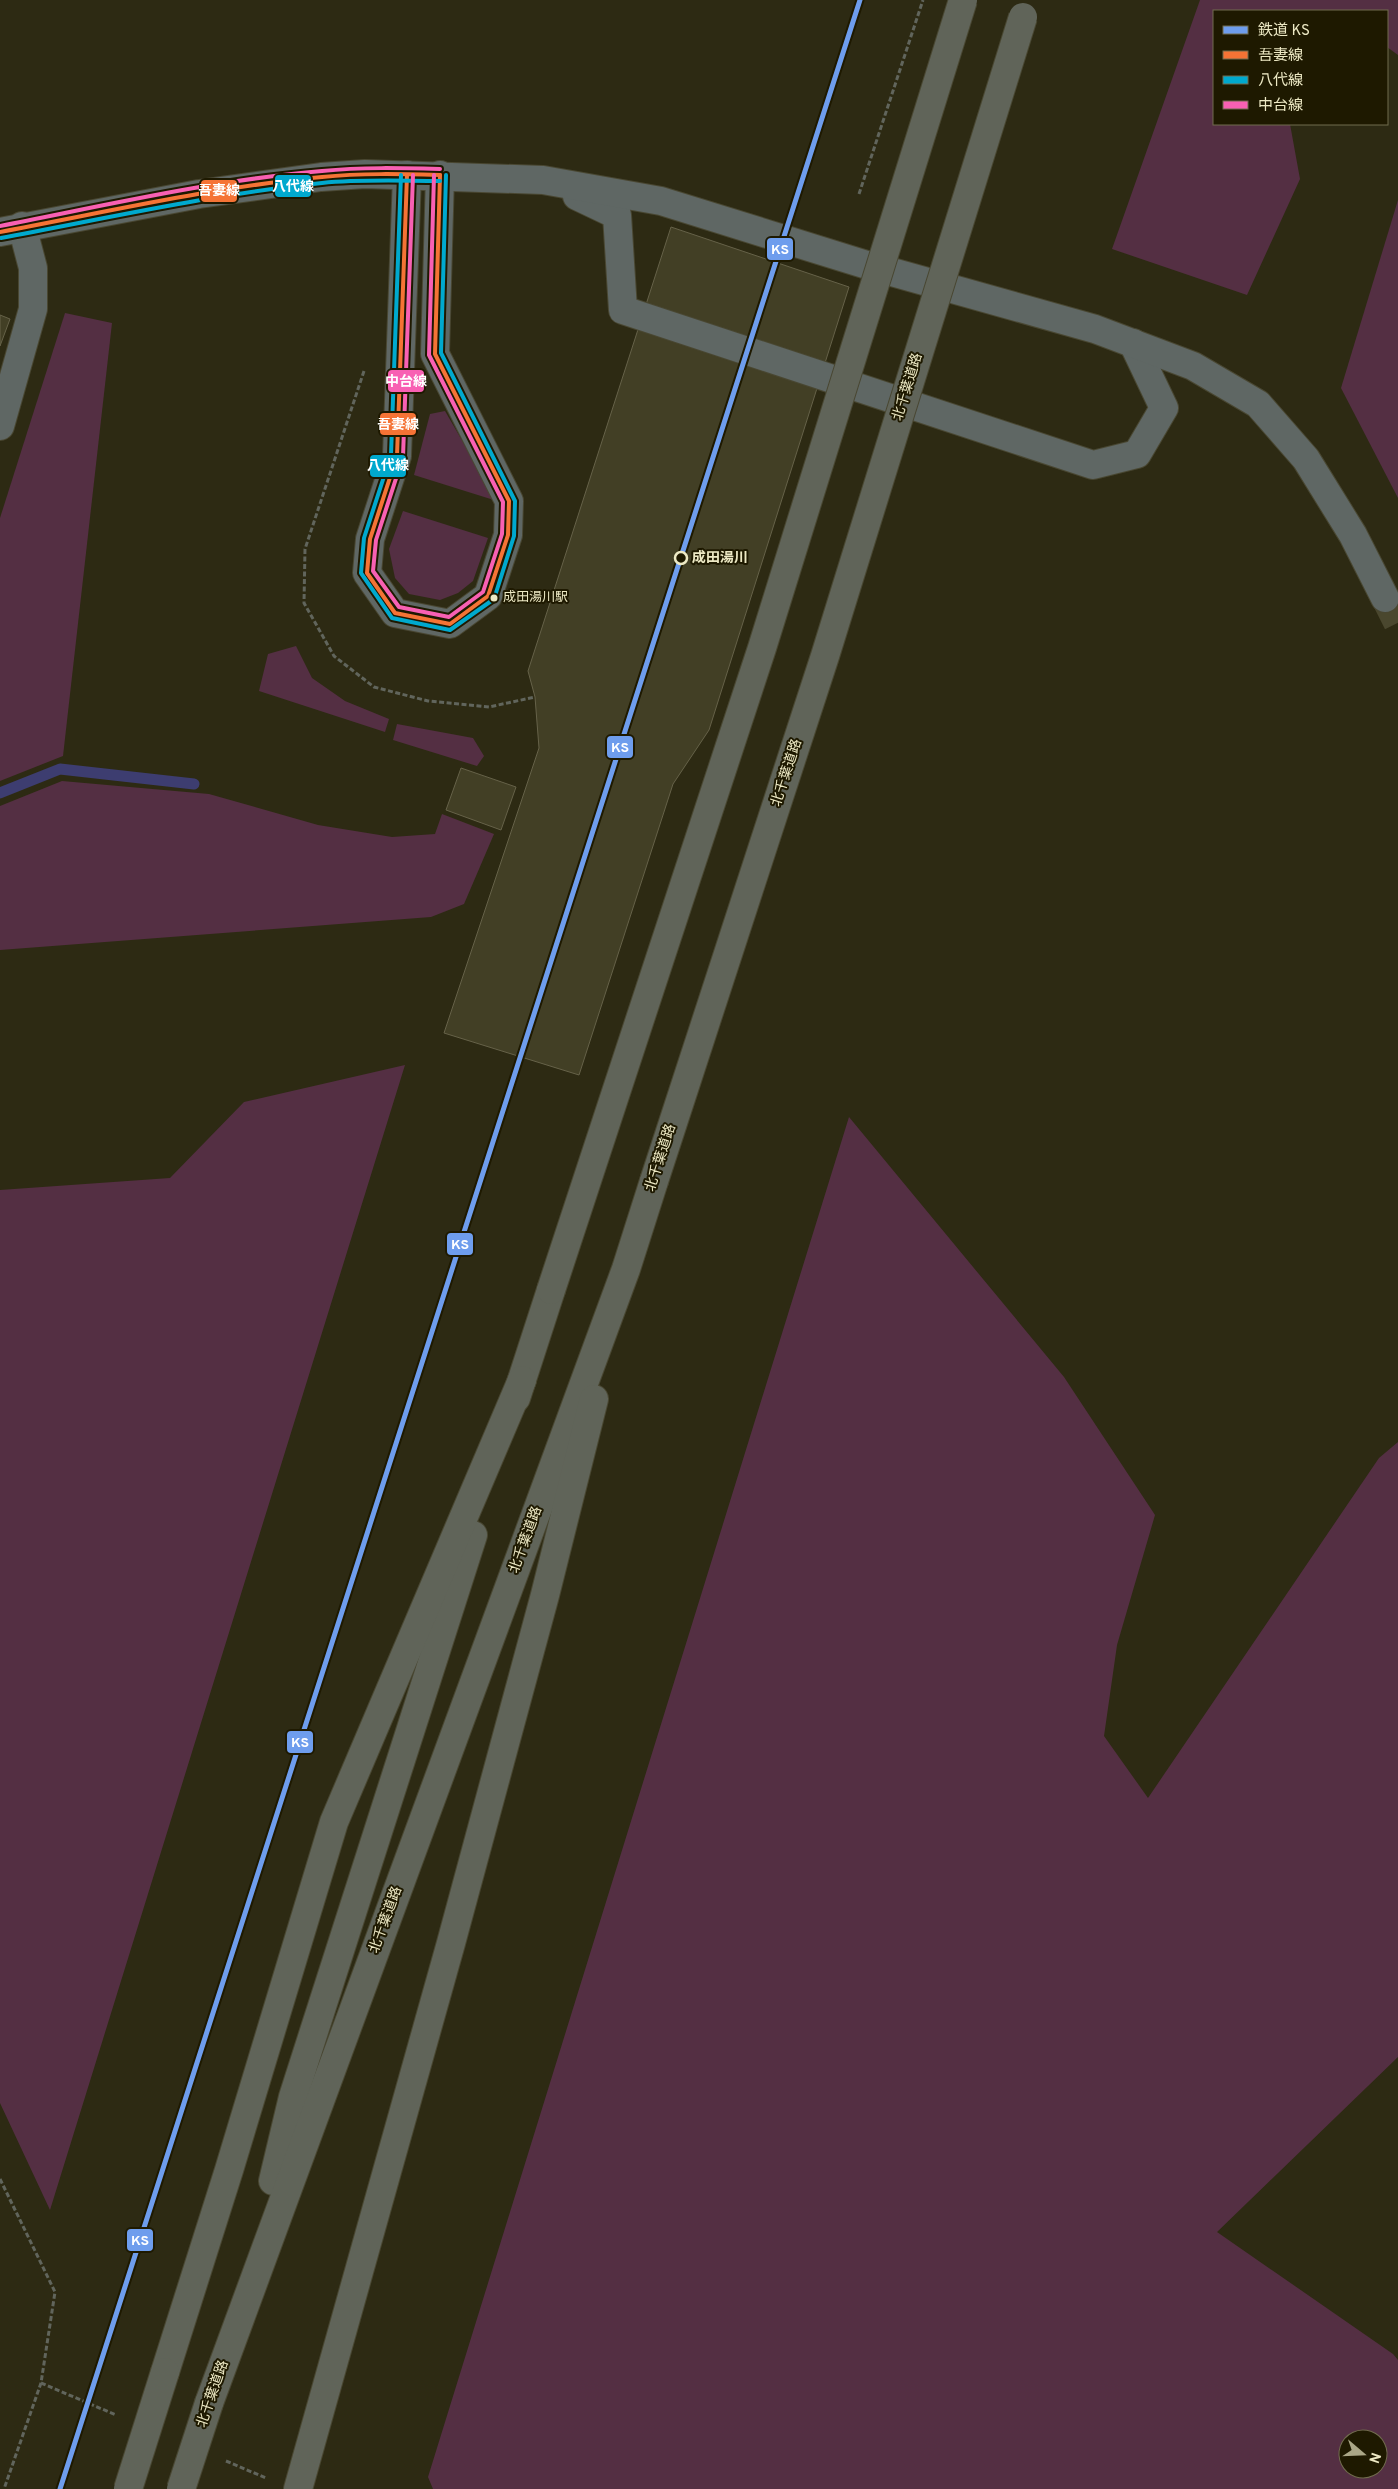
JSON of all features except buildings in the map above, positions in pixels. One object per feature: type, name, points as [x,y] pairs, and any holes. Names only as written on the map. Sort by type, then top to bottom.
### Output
[{"type":"highway","name":"北千葉道路","points":[[245,2300],[293,2097],[551,1290],[762,648],[963,0]]},
{"type":"highway","name":"北千葉道路","points":[[181,2489],[245,2300],[626,1269],[825,656],[1026,9]]},
{"type":"highway","points":[[298,2489],[452,1943],[543,1604],[626,1269]]},
{"type":"highway","points":[[128,2489],[229,2170],[334,1822],[522,1380]]},
{"type":"street","points":[[0,426],[33,309],[33,268],[11,229],[199,194],[321,177],[365,174],[440,175],[543,180],[661,201],[867,265],[1095,329],[1193,366],[1258,404],[1306,459],[1353,535],[1385,598]]},
{"type":"street","points":[[407,175],[397,456],[370,539],[367,573],[395,613],[450,624],[488,596],[508,535],[509,501],[435,354],[440,175]]},
{"type":"street","points":[[543,180],[617,215],[624,310],[1093,464],[1137,454],[1164,408],[1133,343]]},
{"type":"path","points":[[859,194],[923,0]]},
{"type":"path","points":[[0,2179],[55,2292],[41,2384],[4,2489]]},
{"type":"shaded area","points":[[1200,0],[1398,0],[1398,55],[1388,48],[1388,10],[1213,10],[1213,125],[1290,125],[1300,179],[1247,295],[1112,249]]},
{"type":"shaded area","points":[[1398,200],[1398,498],[1341,388]]},
{"type":"shaded area","points":[[65,313],[112,323],[63,756],[0,781],[0,518]]},
{"type":"shaded area","points":[[445,411],[497,501],[414,475],[430,414]]},
{"type":"shaded area","points":[[403,511],[488,538],[473,581],[458,593],[440,600],[409,594],[395,578],[389,549]]},
{"type":"shaded area","points":[[296,646],[312,678],[345,701],[389,719],[385,732],[259,691],[268,654]]},
{"type":"shaded area","points":[[397,724],[473,738],[484,756],[477,766],[393,740]]},
{"type":"shaded area","points":[[62,781],[209,794],[318,825],[392,837],[435,834],[442,814],[494,834],[464,904],[431,917],[0,950],[0,806]]},
{"type":"shaded area","points":[[405,1065],[50,2210],[0,2103],[0,1190],[170,1178],[244,1102]]},
{"type":"shaded area","points":[[849,1117],[1064,1377],[1155,1515],[1117,1645],[1104,1736],[1148,1798],[1379,1458],[1398,1442],[1398,2057],[1217,2232],[1393,2354],[1398,2360],[1398,2489],[433,2489],[428,2477]]},
{"type":"waterway","points":[[0,793],[60,769],[194,784]]},
{"type":"tunnel","points":[[1385,598],[1398,624]]},
{"type":"rail line","name":"KS","points":[[60,2489],[860,0]]},
{"type":"transit line","name":"中台線","points":[[0,226],[241,180],[352,169],[440,169]]},
{"type":"transit line","name":"吾妻線","points":[[0,232],[161,201],[282,181],[351,175],[440,175]]},
{"type":"transit line","name":"八代線","points":[[401,175],[391,455],[364,538],[361,573],[392,618],[450,630],[494,599],[514,536],[515,501],[441,353],[446,175]]},
{"type":"transit line","name":"吾妻線","points":[[407,175],[397,456],[370,539],[367,573],[395,613],[450,624],[488,596],[508,535],[509,501],[435,354],[440,175]]},
{"type":"transit line","name":"中台線","points":[[413,175],[403,457],[376,540],[373,571],[399,607],[449,617],[483,592],[502,534],[503,502],[429,355],[434,175]]},
{"type":"transit line","name":"八代線","points":[[1,238],[241,193],[352,181],[440,181]]},
{"type":"place","name":"成田湯川","points":[[681,558]]},
{"type":"place","name":"成田湯川駅","points":[[494,598]]}]
